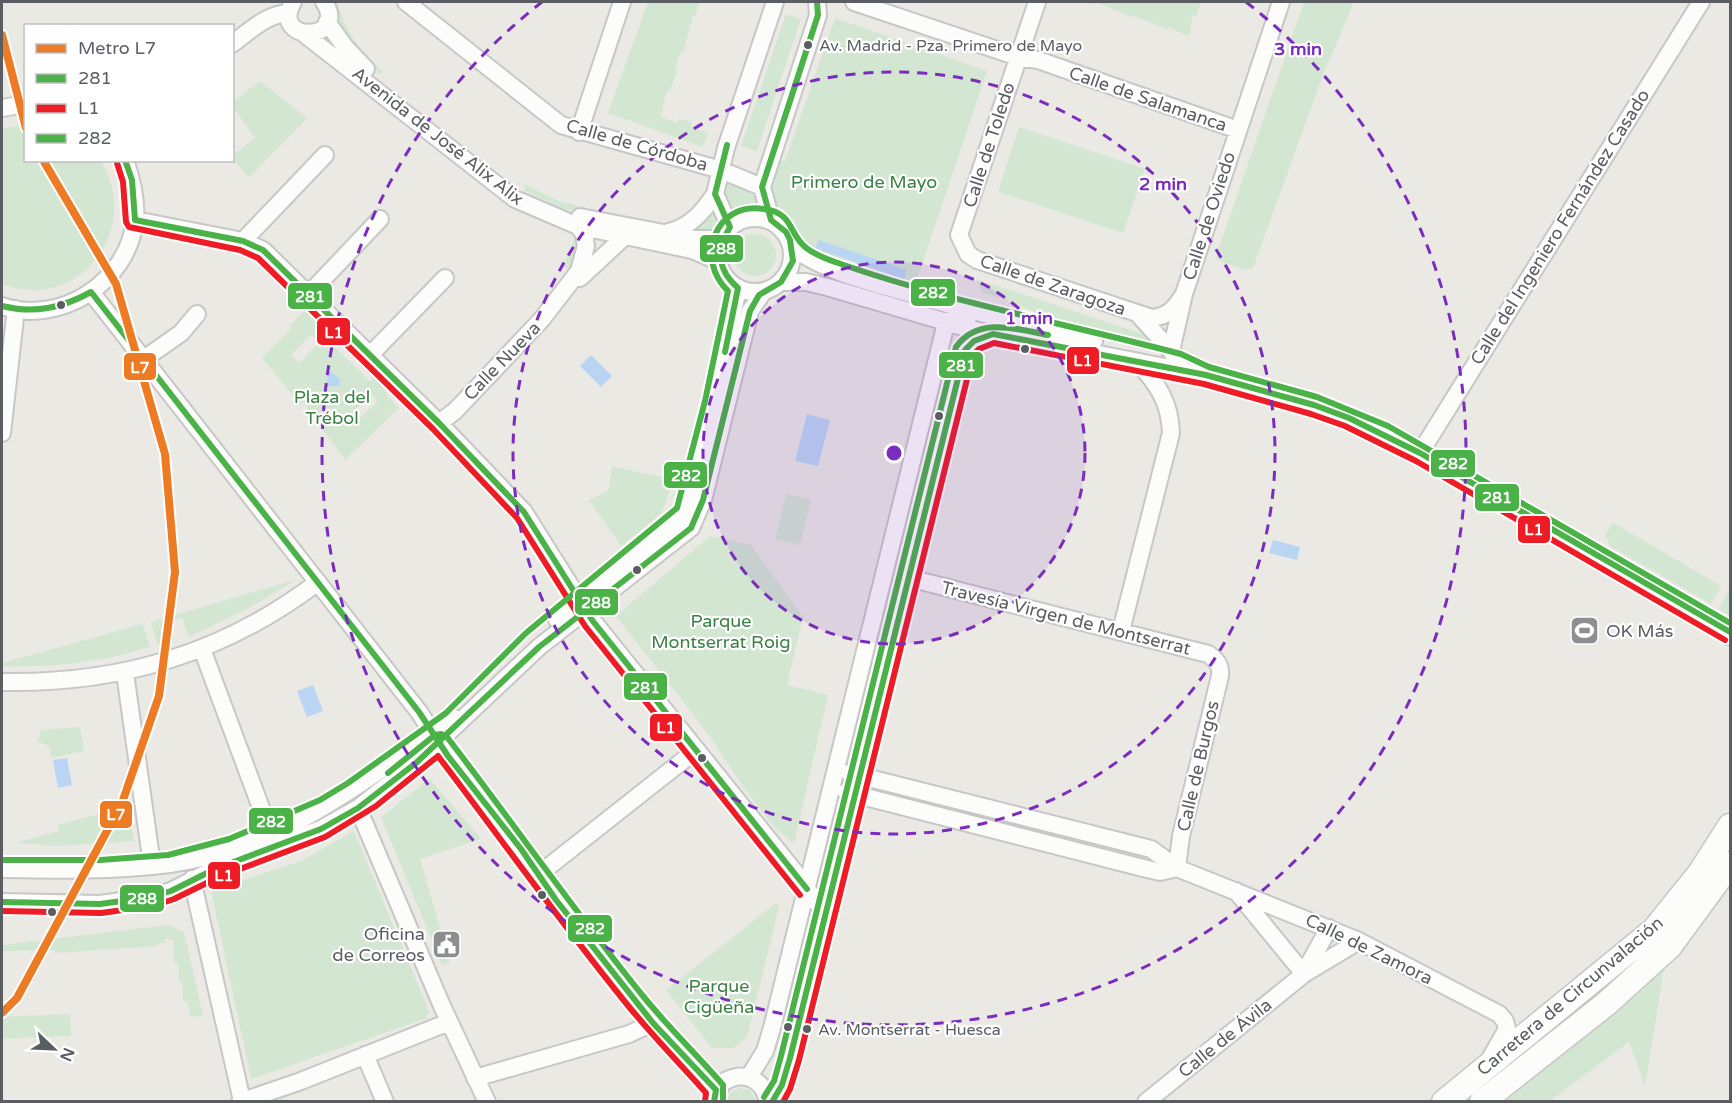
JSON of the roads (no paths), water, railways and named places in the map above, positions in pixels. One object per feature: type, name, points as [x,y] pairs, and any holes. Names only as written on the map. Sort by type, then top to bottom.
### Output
[{"type":"main road","name":"Carretera de Circunvalación","points":[[1444,1101],[1654,930],[1700,873],[1731,826]]},
{"type":"main road","name":"Carretera de Circunvalación","points":[[1482,1101],[1606,1004],[1670,946],[1731,864]]},
{"type":"street","points":[[303,33],[317,32],[327,22],[328,9],[324,2]]},
{"type":"street","name":"Calle de Córdoba","points":[[406,2],[561,125],[579,132],[721,170],[762,187]]},
{"type":"street","points":[[579,132],[622,2]]},
{"type":"street","points":[[775,2],[721,170],[716,194],[725,233],[718,261],[723,274],[738,288],[749,292],[764,291],[781,282],[789,273],[793,248]]},
{"type":"street","points":[[771,220],[762,187],[818,15],[817,2]]},
{"type":"street","name":"Calle de Salamanca","points":[[854,2],[1018,57],[1038,60],[1238,129]]},
{"type":"street","name":"Calle de Toledo","points":[[968,254],[959,235],[1037,2]]},
{"type":"street","name":"Calle de Oviedo","points":[[1175,357],[1184,294],[1281,2]]},
{"type":"street","name":"Calle del Ingeniero Fernández Casado","points":[[1420,453],[1701,2]]},
{"type":"street","points":[[234,42],[263,20],[291,7]]},
{"type":"street","name":"Avenida de José Alix Alix","points":[[291,7],[293,26],[515,199],[578,226],[692,250],[718,261]]},
{"type":"street","name":"Avenida de José Alix Alix","points":[[327,22],[360,64],[519,194],[567,213],[695,239],[725,233]]},
{"type":"street","points":[[2,108],[24,104]]},
{"type":"street","points":[[243,241],[325,154]]},
{"type":"street","points":[[2,433],[9,308],[54,308],[92,292],[110,275],[124,255],[135,220],[132,180],[126,162]]},
{"type":"street","points":[[623,237],[662,231],[693,220],[716,194]]},
{"type":"street","points":[[725,233],[743,219],[756,217],[771,220],[786,232],[793,248],[812,262],[831,270],[962,309],[1175,357],[1206,375]]},
{"type":"street","points":[[308,295],[380,219]]},
{"type":"street","points":[[135,220],[243,241],[263,250],[439,423],[524,512],[582,606],[825,914]]},
{"type":"street","name":"Calle Nueva","points":[[562,296],[584,260],[584,234],[578,226]]},
{"type":"street","name":"Calle Nueva","points":[[439,423],[502,362],[562,296],[623,237]]},
{"type":"street","name":"Calle de Zaragoza","points":[[968,254],[977,260],[1139,315],[1163,316],[1173,310],[1184,294]]},
{"type":"street","points":[[370,355],[445,278]]},
{"type":"street","points":[[781,282],[806,282],[970,329],[1206,375],[1314,405],[1349,418],[1420,453],[1730,632]]},
{"type":"street","points":[[582,606],[678,521],[685,512],[709,424],[738,288]]},
{"type":"street","points":[[2,902],[53,905],[151,897],[171,891],[192,879],[321,829],[358,807],[436,737],[532,640],[691,528],[698,516],[750,311],[764,291]]},
{"type":"street","points":[[92,292],[318,582],[521,849],[538,875],[653,1023],[715,1096],[730,1078],[749,1077],[762,1086],[770,1101],[782,1085],[790,1058],[965,350],[970,329],[962,309]]},
{"type":"street","points":[[749,1077],[758,1066],[767,1042],[807,889],[946,323],[962,309]]},
{"type":"street","points":[[903,310],[922,320],[930,329],[940,350]]},
{"type":"street","points":[[144,359],[181,333],[196,314]]},
{"type":"street","name":"Calle de Zaragoza","points":[[1139,315],[1175,357]]},
{"type":"street","points":[[965,350],[974,341],[993,334]]},
{"type":"street","points":[[1121,631],[1171,433],[1167,404],[1161,390],[1138,363]]},
{"type":"street","name":"Travesía Virgen de Montserrat","points":[[909,578],[1208,654],[1219,665]]},
{"type":"street","points":[[2,682],[35,683],[125,673],[201,649],[261,621],[318,582]]},
{"type":"street","points":[[201,649],[270,832]]},
{"type":"street","name":"Calle de Burgos","points":[[1177,868],[1181,836],[1220,676],[1219,665]]},
{"type":"street","points":[[125,673],[152,865]]},
{"type":"street","points":[[2,869],[53,870],[152,865],[189,860],[232,848],[315,812],[353,791],[436,737]]},
{"type":"street","points":[[538,875],[695,751]]},
{"type":"street","name":"Calle de Zamora","points":[[837,770],[1151,849],[1177,868],[1329,928],[1499,1014],[1505,1021],[1507,1029],[1484,1068]]},
{"type":"street","name":"Calle de Zamora","points":[[832,789],[1160,872],[1177,868]]},
{"type":"street","points":[[358,807],[449,1022],[487,1101]]},
{"type":"street","points":[[192,879],[241,1101],[449,1022]]},
{"type":"street","points":[[1235,890],[1304,974]]},
{"type":"street","name":"Calle de Ávila","points":[[1304,974],[1329,928]]},
{"type":"street","name":"Calle de Ávila","points":[[1146,1101],[1304,974],[1359,942]]},
{"type":"street","points":[[475,1078],[629,1034],[653,1023]]},
{"type":"street","points":[[365,1055],[385,1101]]},
{"type":"water","points":[[819,240],[907,270],[904,279],[815,248]]},
{"type":"water","points":[[591,355],[612,376],[601,387],[580,366]]},
{"type":"water","points":[[330,371],[341,380],[339,386],[325,386],[328,379],[327,374]]},
{"type":"water","points":[[807,414],[830,420],[818,466],[795,461]]},
{"type":"water","points":[[1273,540],[1300,547],[1297,560],[1269,553]]},
{"type":"water","points":[[313,685],[323,711],[307,717],[297,691]]},
{"type":"water","points":[[67,758],[72,785],[58,788],[53,760]]},
{"type":"metro line","name":"L7","points":[[2,35],[24,120]]},
{"type":"metro line","name":"L7","points":[[2,1013],[17,998],[122,803],[159,696],[175,572],[165,454],[116,284],[44,162]]},
{"type":"place","name":"Av. Madrid - Pza. Primero de Mayo","points":[[808,45]]},
{"type":"place","name":"OK Más","points":[[1585,631]]},
{"type":"place","name":"Oficina de Correos","points":[[446,944]]},
{"type":"place","name":"Av. Montserrat - Huesca","points":[[807,1029]]},
{"type":"park label","name":"Primero de Mayo","points":[[864,182]]},
{"type":"park label","name":"Plaza del Trébol","points":[[332,407]]},
{"type":"park label","name":"Parque Montserrat Roig","points":[[721,631]]},
{"type":"park label","name":"Parque Cigüeña","points":[[719,996]]}]
